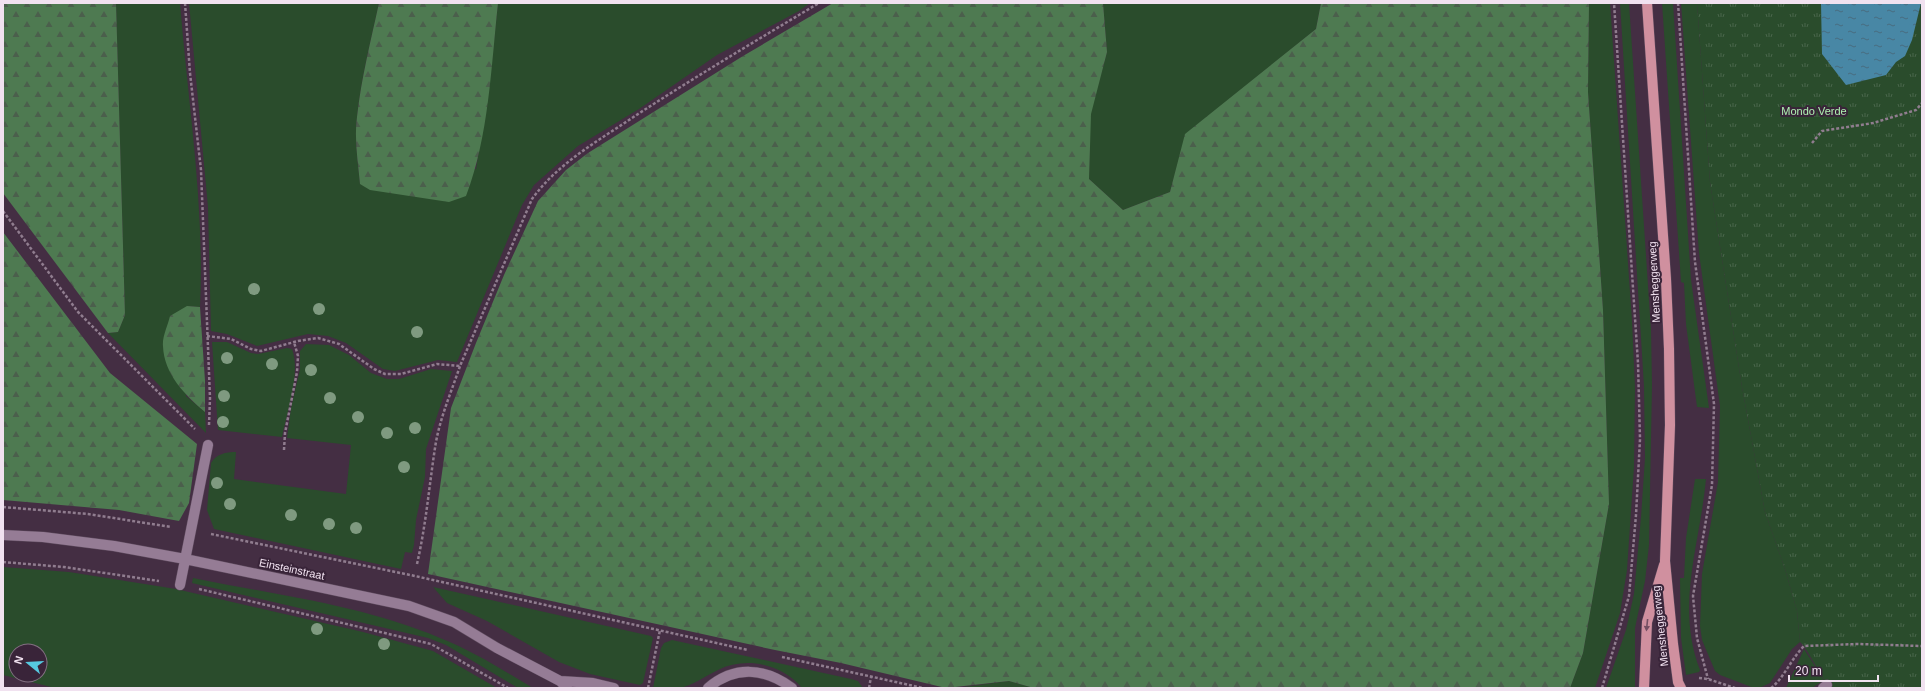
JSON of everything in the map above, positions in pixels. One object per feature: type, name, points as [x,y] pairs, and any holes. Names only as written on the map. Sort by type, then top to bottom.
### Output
[{"type":"main road","name":"Mensheggerweg","points":[[1647,3],[1666,280],[1669,349],[1670,425],[1665,561],[1673,644],[1678,682],[1681,688]]},
{"type":"main road","name":"Mensheggerweg","points":[[1644,688],[1647,622],[1665,561]]},
{"type":"street","points":[[180,585],[208,444]]},
{"type":"street","name":"Einsteinstraat","points":[[3,535],[51,538],[185,559],[409,606],[454,622],[497,648],[563,684],[593,683],[614,688]]},
{"type":"street","points":[[708,688],[721,678],[736,673],[751,672],[766,674],[780,680],[792,688]]},
{"type":"path","points":[[184,3],[201,170],[210,398],[208,444]]},
{"type":"path","points":[[418,564],[430,493],[435,448],[442,419],[460,366],[532,199],[545,181],[581,152],[691,80],[819,3]]},
{"type":"path","points":[[1602,688],[1629,596],[1636,515],[1640,439],[1638,363],[1614,3]]},
{"type":"path","points":[[1678,3],[1695,262],[1714,404],[1712,485],[1693,596],[1696,638],[1708,679],[1735,688]]},
{"type":"path","points":[[1812,143],[1822,131],[1873,123],[1916,110],[1922,103]]},
{"type":"path","points":[[3,211],[78,312],[208,444]]},
{"type":"path","points":[[207,336],[231,339],[252,349],[261,351],[294,342],[318,338],[339,344],[374,369],[385,374],[401,374],[437,364],[460,366]]},
{"type":"path","points":[[284,450],[285,433],[297,372],[298,356],[294,342]]},
{"type":"path","points":[[3,507],[88,514],[191,530],[416,576],[750,650]]},
{"type":"path","points":[[3,562],[64,567],[180,585],[431,644],[508,688]]},
{"type":"path","points":[[648,688],[660,630]]},
{"type":"path","points":[[1771,688],[1777,684],[1794,656],[1804,646],[1857,644],[1922,646]]},
{"type":"path","points":[[780,657],[923,688]]},
{"type":"path","points":[[869,688],[871,677]]},
{"type":"green space","points":[[3,3],[116,3],[125,315],[118,332],[108,333],[3,193]]},
{"type":"green space","points":[[116,3],[180,3],[198,193],[201,269],[200,307],[187,306],[186,396],[205,412],[206,433],[108,333],[118,332],[125,315]]},
{"type":"green space","points":[[189,3],[379,3],[364,74],[356,125],[360,184],[476,169],[489,88],[498,3],[810,3],[799,11],[717,55],[639,109],[578,146],[534,185],[522,205],[457,362],[438,360],[395,371],[383,369],[346,343],[328,336],[308,334],[257,346],[227,334],[211,331],[208,207]]},
{"type":"green space","points":[[379,3],[498,3],[488,101],[480,150],[466,196],[449,202],[370,190],[360,184],[356,125],[364,74]]},
{"type":"green space","points":[[833,3],[1103,3],[1107,52],[1091,114],[1089,179],[1123,210],[1170,192],[1185,134],[1316,29],[1321,3],[1589,3],[1588,92],[1603,310],[1609,504],[1583,653],[1570,688],[1034,688],[1009,681],[946,688],[841,663],[428,574],[451,408],[504,275],[538,201],[566,170],[588,153],[743,56]]},
{"type":"green space","points":[[1103,3],[1321,3],[1316,29],[1186,134],[1170,192],[1123,210],[1089,179],[1090,114],[1107,52]]},
{"type":"green space","points":[[1589,3],[1610,3],[1632,321],[1635,388],[1634,467],[1627,570],[1620,613],[1595,688],[1570,688],[1583,653],[1609,504],[1603,310],[1588,92]]},
{"type":"green space","points":[[1620,3],[1629,3],[1651,330],[1652,385],[1649,545],[1645,581],[1635,628],[1635,687],[1606,688],[1626,630],[1634,594],[1645,458],[1644,386]]},
{"type":"green space","points":[[1662,3],[1673,3],[1691,280],[1709,408],[1697,407],[1686,324],[1684,283],[1681,282]]},
{"type":"green space","points":[[1681,3],[1697,3],[1710,182],[1742,387],[1765,512],[1785,569],[1797,611],[1800,642],[1792,649],[1770,683],[1759,688],[1754,688],[1720,675],[1715,671],[1702,640],[1700,626],[1702,574],[1718,482],[1720,406],[1699,253]]},
{"type":"green space","name":"Mondo Verde","points":[[1697,3],[1922,3],[1922,688],[1829,688],[1804,646],[1800,642],[1797,611],[1785,569],[1765,512],[1742,387],[1710,182]]},
{"type":"green space","points":[[3,232],[110,373],[197,444],[189,503],[179,521],[119,510],[3,500]]},
{"type":"green space","points":[[187,306],[200,307],[205,381],[205,412],[183,391],[171,375],[164,356],[163,339],[170,316]]},
{"type":"green space","points":[[212,342],[227,342],[251,353],[258,354],[287,348],[292,349],[295,369],[294,381],[282,437],[218,430]]},
{"type":"green space","points":[[306,344],[329,345],[349,355],[371,373],[387,379],[399,379],[431,369],[452,371],[426,449],[425,477],[416,520],[412,553],[405,552],[401,569],[214,529],[207,510],[211,463],[216,457],[225,453],[236,452],[234,479],[346,494],[351,445],[287,438],[291,408],[300,369],[300,351]]},
{"type":"green space","points":[[1695,479],[1706,479],[1691,575],[1689,598],[1693,646],[1700,670],[1699,672],[1686,675],[1681,638],[1680,578],[1684,578],[1686,538]]},
{"type":"green space","points":[[3,567],[69,572],[176,589],[363,632],[433,651],[497,688],[55,688],[35,683],[48,683],[48,643],[8,643],[8,676],[3,675]]},
{"type":"green space","points":[[193,578],[318,602],[380,617],[440,638],[464,649],[488,661],[533,688],[518,688],[446,645],[428,638],[192,583]]},
{"type":"green space","points":[[433,587],[651,636],[653,638],[643,683],[640,685],[590,674],[559,662],[487,621],[447,603]]},
{"type":"green space","points":[[672,640],[851,679],[858,681],[863,688],[802,688],[794,680],[774,668],[752,663],[729,666],[683,687],[653,688],[661,648],[664,643]]},
{"type":"green space","points":[[1804,649],[1824,680],[1812,688],[1786,688]]},
{"type":"green space","points":[[1009,681],[1034,688],[956,688]]},
{"type":"water","points":[[1821,3],[1921,3],[1912,40],[1905,56],[1896,62],[1886,75],[1846,85],[1822,54]]}]
